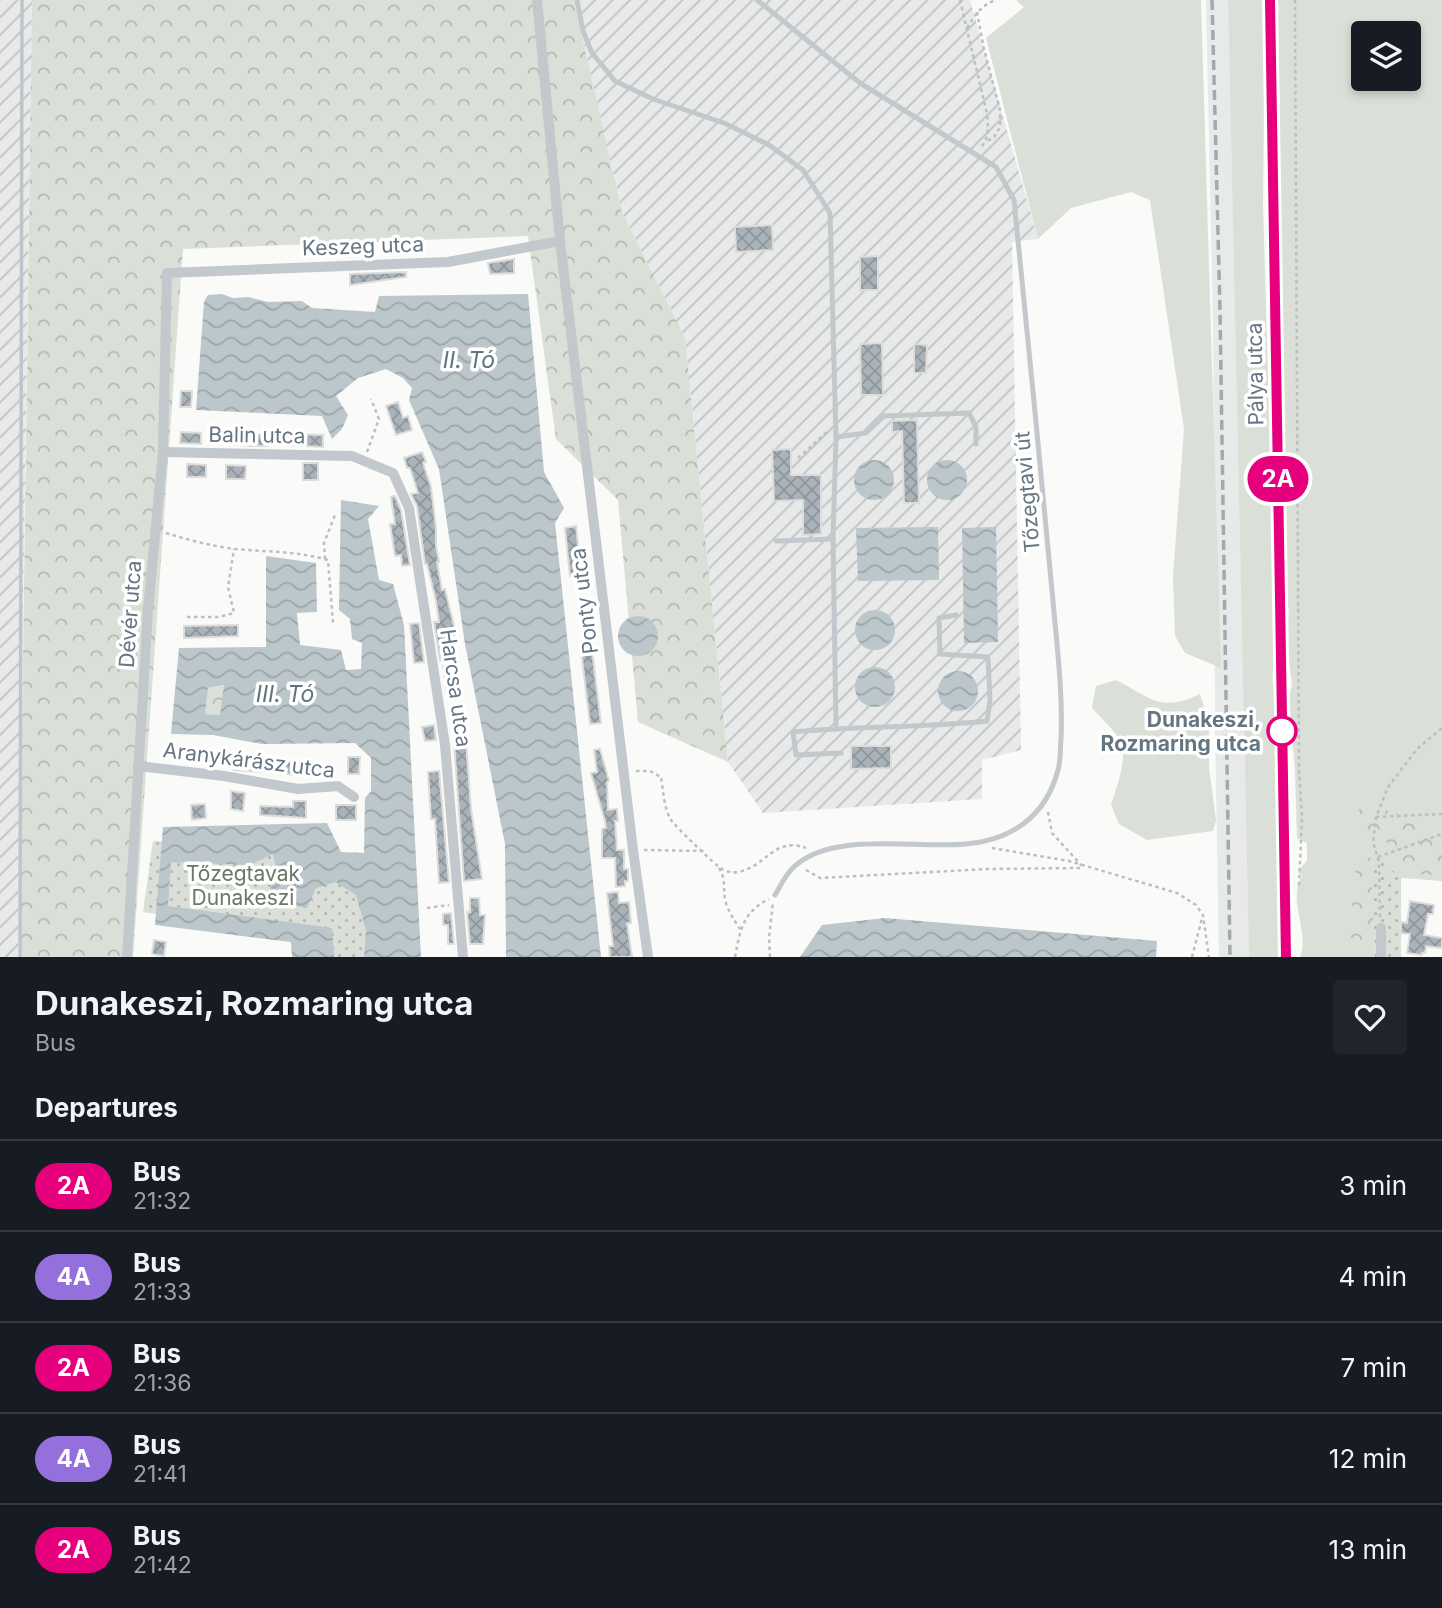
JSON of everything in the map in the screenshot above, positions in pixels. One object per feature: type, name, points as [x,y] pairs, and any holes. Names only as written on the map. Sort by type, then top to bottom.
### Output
[{"type":"street","name":"Ponty utca","points":[[537,0],[560,241],[623,772],[648,957]]},
{"type":"street","name":"Pálya utca","points":[[1270,0],[1286,957]]},
{"type":"street","name":"Keszeg utca","points":[[167,273],[448,262],[560,241]]},
{"type":"street","name":"Dévér utca","points":[[127,957],[138,766],[163,452],[167,273]]},
{"type":"street","name":"Balin utca","points":[[163,452],[352,456]]},
{"type":"street","name":"Harcsa utca","points":[[352,456],[393,473],[410,508],[445,746],[463,957]]},
{"type":"street","name":"Aranykárász utca","points":[[138,766],[224,776],[298,789],[338,786],[354,797]]},
{"type":"street","points":[[1381,928],[1381,957]]},
{"type":"lane","points":[[577,0],[583,31],[592,53],[615,81],[653,99],[723,122],[769,145],[803,170],[830,213],[836,437],[833,539],[836,728]]},
{"type":"lane","name":"Tőzegtavi út","points":[[757,0],[860,83],[996,167],[1014,200],[1062,706],[1059,768],[1051,791],[1035,816],[1007,834],[968,844],[844,845],[816,853],[796,864],[775,895]]},
{"type":"lane","points":[[836,437],[866,433],[884,416],[969,414],[976,427],[976,444]]},
{"type":"lane","points":[[776,541],[833,539]]},
{"type":"lane","points":[[841,753],[796,755],[793,732],[836,728],[937,727],[987,721],[990,701],[988,657],[940,654],[939,618],[956,615]]},
{"type":"path","points":[[960,0],[987,114],[989,131],[986,142]]},
{"type":"path","points":[[967,29],[977,12],[996,0]]},
{"type":"path","points":[[1295,0],[1299,771],[1302,817],[1299,888]]},
{"type":"path","points":[[974,154],[994,137],[1000,127],[1000,110],[977,12]]},
{"type":"path","points":[[364,461],[379,419],[371,399]]},
{"type":"path","points":[[798,458],[834,425]]},
{"type":"path","points":[[325,559],[324,543],[335,515]]},
{"type":"path","points":[[156,529],[187,539],[234,548],[302,553],[328,560],[333,622]]},
{"type":"path","points":[[187,617],[234,614],[228,587],[234,548]]},
{"type":"path","points":[[1381,928],[1378,857],[1373,842],[1376,817],[1388,787],[1417,749],[1442,728]]},
{"type":"path","points":[[623,772],[650,771],[661,777],[670,819],[724,875],[725,900],[740,929]]},
{"type":"path","points":[[1051,791],[1048,821],[1052,832],[1084,867]]},
{"type":"path","points":[[1376,817],[1442,814]]},
{"type":"path","points":[[1378,857],[1442,834]]},
{"type":"path","points":[[719,868],[740,872],[788,844],[796,844],[816,853]]},
{"type":"path","points":[[968,844],[1069,861],[1177,893],[1196,905],[1203,915],[1209,957]]},
{"type":"path","points":[[633,850],[704,852]]},
{"type":"path","points":[[796,864],[820,878],[1084,867]]},
{"type":"path","points":[[735,957],[744,920],[754,912],[758,904],[775,895]]},
{"type":"path","points":[[770,957],[769,938],[775,895]]},
{"type":"path","points":[[426,908],[459,904]]},
{"type":"path","points":[[1192,957],[1203,915]]},
{"type":"shaded area","points":[[0,0],[32,0],[18,957],[0,957]]},
{"type":"shaded area","points":[[574,0],[970,0],[1038,239],[1012,242],[1021,750],[982,760],[982,799],[763,813],[728,762],[685,338],[622,212]]},
{"type":"shaded area","points":[[1206,0],[1228,0],[1249,957],[1219,957],[1213,324]]},
{"type":"green space","points":[[32,0],[574,0],[622,212],[685,338],[728,762],[638,722],[618,500],[556,439],[528,236],[183,249],[133,957],[19,957]]},
{"type":"green space","points":[[1016,0],[1201,0],[1221,668],[1185,653],[1175,636],[1173,576],[1184,429],[1150,200],[1131,192],[1071,208],[1038,239],[986,38],[1024,7]]},
{"type":"green space","points":[[1228,0],[1265,0],[1263,204],[1276,658],[1273,675],[1280,703],[1285,957],[1249,957]]},
{"type":"green space","points":[[1275,0],[1442,0],[1442,881],[1389,877],[1371,864],[1375,957],[1300,957],[1302,937],[1297,895],[1302,876],[1298,872],[1307,860],[1307,843],[1297,838],[1289,697],[1292,684],[1285,630],[1289,613],[1280,564],[1287,544],[1275,483],[1286,467],[1278,445],[1285,442],[1281,408],[1285,404],[1282,394],[1284,380],[1280,374],[1276,105],[1280,104],[1280,98],[1272,88],[1279,5]]},
{"type":"green space","points":[[1116,680],[1156,701],[1166,703],[1187,700],[1200,694],[1209,725],[1209,768],[1216,820],[1213,831],[1147,840],[1119,824],[1111,805],[1120,774],[1123,749],[1115,733],[1092,708],[1096,686]]},
{"type":"green space","points":[[225,685],[220,715],[205,714],[208,688]]},
{"type":"green space","points":[[1364,803],[1394,813],[1428,814],[1433,832],[1442,834],[1442,874],[1414,875],[1392,872],[1387,842],[1354,836],[1355,815]]},
{"type":"green space","name":"Tőzegtavak Dunakeszi","points":[[153,841],[288,844],[385,881],[387,957],[321,957],[320,939],[143,912]]},
{"type":"green space","points":[[1371,857],[1381,868],[1379,899],[1372,929],[1361,947],[1350,936],[1357,925],[1352,905],[1356,862]]},
{"type":"green space","points":[[1387,861],[1389,877],[1401,877],[1401,957],[1375,957],[1371,864]]},
{"type":"water","name":"II. Tó","points":[[222,294],[268,302],[302,301],[312,308],[375,312],[379,296],[528,294],[544,472],[564,508],[555,523],[601,957],[506,957],[505,844],[465,644],[439,469],[409,400],[412,388],[403,378],[386,369],[358,378],[336,396],[348,415],[342,429],[332,439],[322,416],[196,410],[204,302],[208,295]]},
{"type":"water","points":[[874,460],[882,461],[888,466],[893,472],[893,488],[888,494],[882,499],[874,500],[866,499],[860,494],[855,488],[854,480],[855,472],[860,466],[866,461]]},
{"type":"water","points":[[947,460],[955,461],[961,466],[966,472],[966,488],[961,494],[955,499],[947,500],[939,499],[933,494],[928,488],[927,480],[928,472],[933,466],[939,461]]},
{"type":"water","name":"III. Tó","points":[[341,500],[379,506],[368,519],[379,580],[393,584],[404,625],[421,957],[364,957],[366,930],[356,895],[336,882],[316,888],[307,908],[266,900],[277,872],[273,854],[250,865],[171,862],[168,906],[332,928],[334,957],[292,957],[291,942],[155,925],[163,827],[327,823],[341,852],[364,853],[365,798],[371,791],[371,758],[355,743],[262,744],[213,735],[171,734],[179,648],[266,647],[266,556],[316,563],[317,612],[297,613],[300,645],[341,650],[346,670],[361,669],[362,643],[352,639],[350,619],[339,610]],"holes":[[[224,685],[220,715],[205,714],[208,688]]]},
{"type":"water","points":[[938,527],[939,580],[858,581],[856,528]]},
{"type":"water","points":[[996,527],[998,642],[964,643],[962,528]]},
{"type":"water","points":[[875,610],[883,611],[889,616],[894,622],[894,638],[889,644],[883,649],[875,650],[867,649],[861,644],[856,638],[855,630],[856,622],[861,616],[867,611]]},
{"type":"water","points":[[638,616],[646,617],[652,622],[657,628],[657,644],[652,650],[646,655],[638,656],[630,655],[624,650],[619,644],[618,636],[619,628],[624,622],[630,617]]},
{"type":"water","points":[[875,667],[883,668],[889,673],[894,679],[894,695],[889,701],[883,706],[875,707],[867,706],[861,701],[856,695],[855,687],[856,679],[861,673],[867,668]]},
{"type":"water","points":[[958,671],[966,672],[972,677],[977,683],[977,699],[972,705],[966,710],[958,711],[950,710],[944,705],[939,699],[938,691],[939,683],[944,677],[950,672]]},
{"type":"water","points":[[885,918],[1157,941],[1156,957],[800,957],[822,925]]},
{"type":"building","points":[[772,225],[773,250],[736,252],[735,227]]},
{"type":"building","points":[[878,256],[878,290],[860,290],[860,257]]},
{"type":"building","points":[[514,259],[514,273],[490,274],[488,263]]},
{"type":"building","points":[[406,272],[406,277],[350,285],[350,274]]},
{"type":"building","points":[[882,343],[883,395],[861,395],[860,344]]},
{"type":"building","points":[[914,344],[927,345],[926,373],[914,373]]},
{"type":"building","points":[[181,391],[192,391],[191,407],[180,407]]},
{"type":"building","points":[[398,402],[403,418],[408,416],[412,430],[396,435],[386,406]]},
{"type":"building","points":[[917,420],[919,503],[904,503],[902,431],[892,432],[892,421]]},
{"type":"building","points":[[273,429],[286,430],[286,434],[323,435],[323,447],[268,444],[251,446],[209,442],[210,431],[273,435]]},
{"type":"building","points":[[181,432],[201,433],[201,444],[180,443]]},
{"type":"building","points":[[791,449],[791,475],[821,475],[821,534],[803,535],[803,500],[774,501],[772,450]]},
{"type":"building","points":[[422,452],[431,487],[437,562],[455,637],[447,638],[449,660],[440,661],[434,622],[439,622],[436,601],[425,564],[417,506],[411,494],[418,493],[404,458]]},
{"type":"building","points":[[303,463],[318,463],[318,480],[303,480]]},
{"type":"building","points":[[187,464],[206,465],[206,477],[187,477]]},
{"type":"building","points":[[226,465],[246,466],[245,479],[226,479]]},
{"type":"building","points":[[395,496],[401,510],[410,565],[402,566],[401,555],[395,556],[390,524],[395,524],[391,497]]},
{"type":"building","points":[[576,526],[581,576],[570,576],[565,528]]},
{"type":"building","points":[[419,623],[424,662],[414,663],[410,624]]},
{"type":"building","points":[[238,625],[238,636],[184,638],[184,626]]},
{"type":"building","points":[[581,650],[592,650],[601,723],[590,724]]},
{"type":"building","points":[[455,664],[460,692],[447,694],[443,666]]},
{"type":"building","points":[[434,725],[436,740],[425,741],[422,727]]},
{"type":"building","points":[[454,742],[466,742],[471,809],[482,879],[464,881]]},
{"type":"building","points":[[851,746],[891,746],[891,768],[851,769]]},
{"type":"building","points":[[600,749],[609,781],[608,810],[617,809],[617,850],[624,850],[624,869],[628,869],[625,886],[616,887],[615,858],[602,858],[602,829],[606,828],[591,773],[597,772],[594,750]]},
{"type":"building","points":[[235,756],[264,762],[263,772],[234,770]]},
{"type":"building","points":[[348,757],[360,757],[359,774],[348,774]]},
{"type":"building","points":[[283,761],[297,763],[295,775],[281,773]]},
{"type":"building","points":[[439,771],[449,882],[439,883],[435,819],[431,819],[428,772]]},
{"type":"building","points":[[231,791],[245,793],[243,811],[231,809]]},
{"type":"building","points":[[293,801],[306,801],[306,818],[260,815],[260,806],[293,807]]},
{"type":"building","points":[[205,804],[206,818],[192,820],[191,805]]},
{"type":"building","points":[[336,805],[356,805],[356,820],[336,820]]},
{"type":"building","points":[[618,892],[619,903],[629,902],[631,923],[627,923],[632,957],[610,957],[609,946],[613,946],[607,893]]},
{"type":"building","points":[[470,898],[479,898],[480,915],[485,915],[483,944],[470,944],[467,912],[470,912]]},
{"type":"building","points":[[1410,901],[1434,905],[1433,914],[1428,914],[1424,935],[1442,938],[1442,948],[1426,946],[1422,955],[1407,953],[1410,934],[1401,933],[1401,922],[1407,923]]},
{"type":"building","points":[[451,913],[454,944],[448,944],[448,925],[443,925],[443,914]]},
{"type":"building","points":[[154,940],[166,942],[164,956],[152,954]]},
{"type":"waterway","points":[[20,957],[22,0]]},
{"type":"railway","points":[[1212,0],[1220,310],[1230,957]]},
{"type":"bus line","name":"2A","points":[[1270,0],[1286,957]]},
{"type":"place","name":"Dunakeszi, Rozmaring utca","points":[[1282,731]]}]
